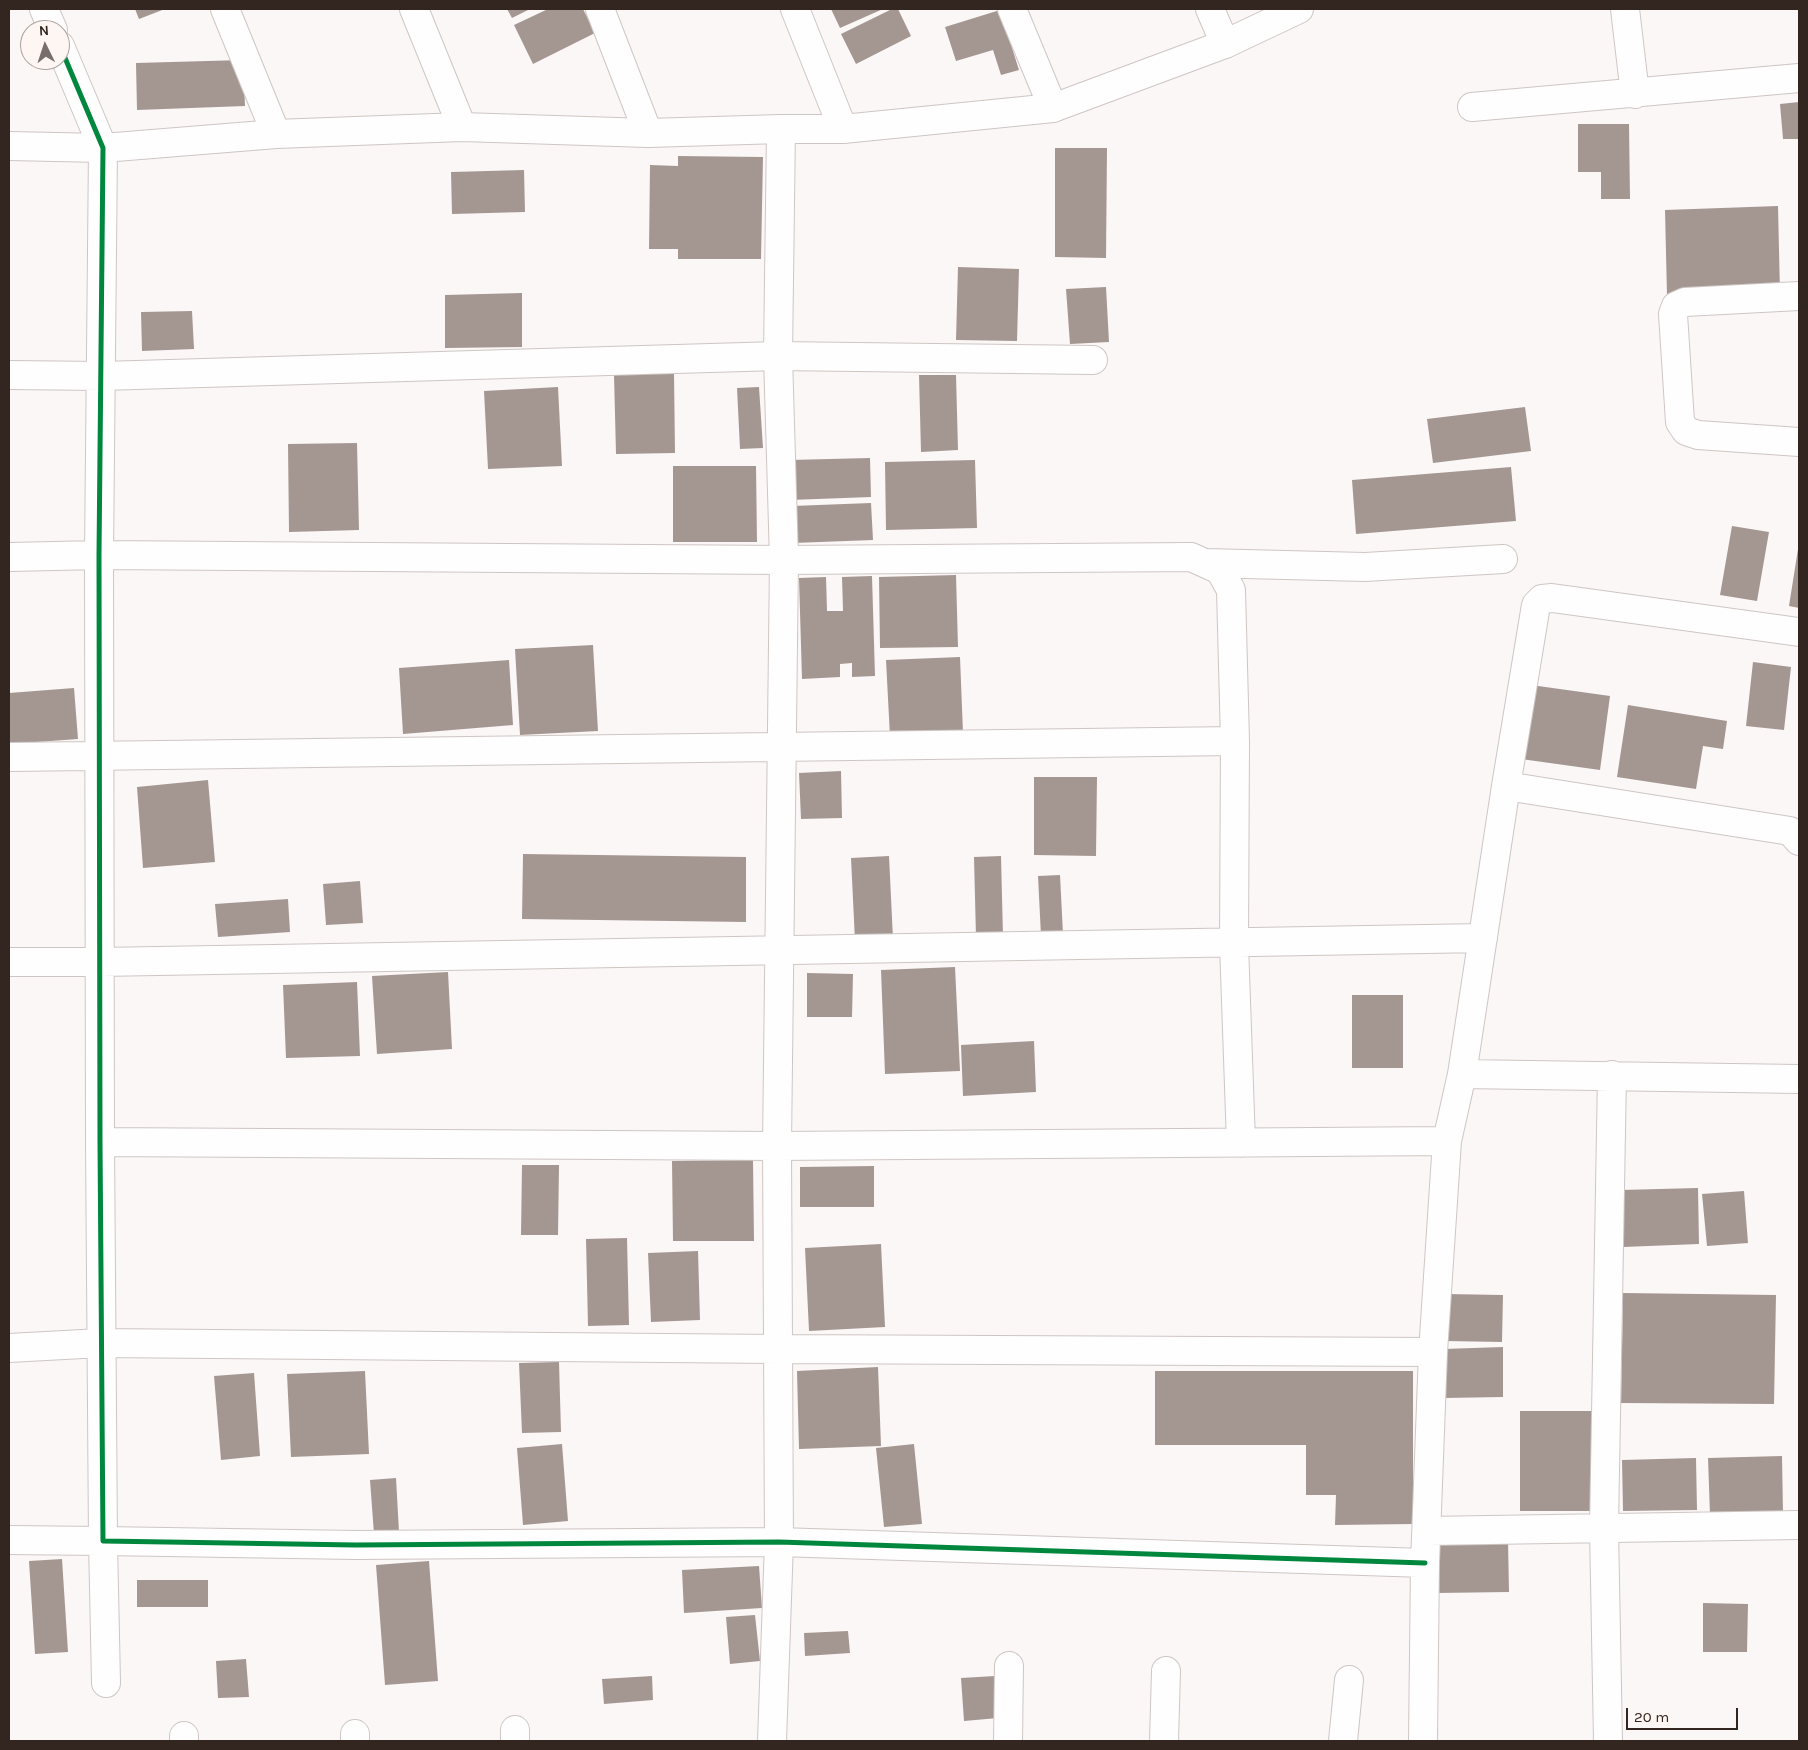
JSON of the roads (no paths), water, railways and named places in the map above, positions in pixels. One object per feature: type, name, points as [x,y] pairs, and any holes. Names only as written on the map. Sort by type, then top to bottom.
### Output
[{"type":"street","points":[[225,9],[276,134]]},
{"type":"street","points":[[414,9],[462,127]]},
{"type":"street","points":[[600,9],[648,133]]},
{"type":"street","points":[[795,9],[843,129]]},
{"type":"street","points":[[1012,9],[1053,108]]},
{"type":"street","points":[[1210,9],[1225,44]]},
{"type":"street","points":[[9,146],[103,148],[276,134],[462,127],[648,133],[843,129],[1053,108],[1225,44],[1299,9]]},
{"type":"street","points":[[1625,9],[1635,94]]},
{"type":"street","points":[[70,70],[103,148],[99,556],[100,1142],[106,1683]]},
{"type":"street","points":[[1472,107],[1799,78]]},
{"type":"street","points":[[772,1741],[780,1542],[777,1146],[784,560],[778,356],[781,129]]},
{"type":"street","points":[[1799,296],[1685,302],[1676,306],[1673,314],[1680,422],[1686,431],[1698,435],[1799,442]]},
{"type":"street","points":[[9,375],[102,376],[778,356],[1093,360]]},
{"type":"street","points":[[9,557],[784,560],[1191,557],[1206,563],[1220,570],[1231,590],[1235,741],[1234,944],[1240,1143]]},
{"type":"street","points":[[1206,563],[1365,567],[1503,559]]},
{"type":"street","points":[[1423,1741],[1425,1563],[1433,1352],[1447,1141],[1462,1074],[1506,786],[1536,606],[1542,599],[1552,598],[1799,632]]},
{"type":"street","points":[[9,757],[1235,741]]},
{"type":"street","points":[[1506,786],[1790,831],[1799,841]]},
{"type":"street","points":[[9,962],[100,962],[779,949],[1234,944],[1483,938]]},
{"type":"street","points":[[1462,1074],[1799,1079]]},
{"type":"street","points":[[1608,1741],[1604,1528],[1612,1075]]},
{"type":"street","points":[[100,1142],[777,1146],[1447,1141]]},
{"type":"street","points":[[9,1348],[101,1343],[1433,1352]]},
{"type":"street","points":[[1427,1531],[1799,1526]]},
{"type":"street","points":[[9,1540],[356,1545],[780,1542],[1425,1563]]},
{"type":"street","points":[[1008,1741],[1009,1666]]},
{"type":"street","points":[[1164,1741],[1166,1671]]},
{"type":"street","points":[[1343,1741],[1349,1680]]}]
